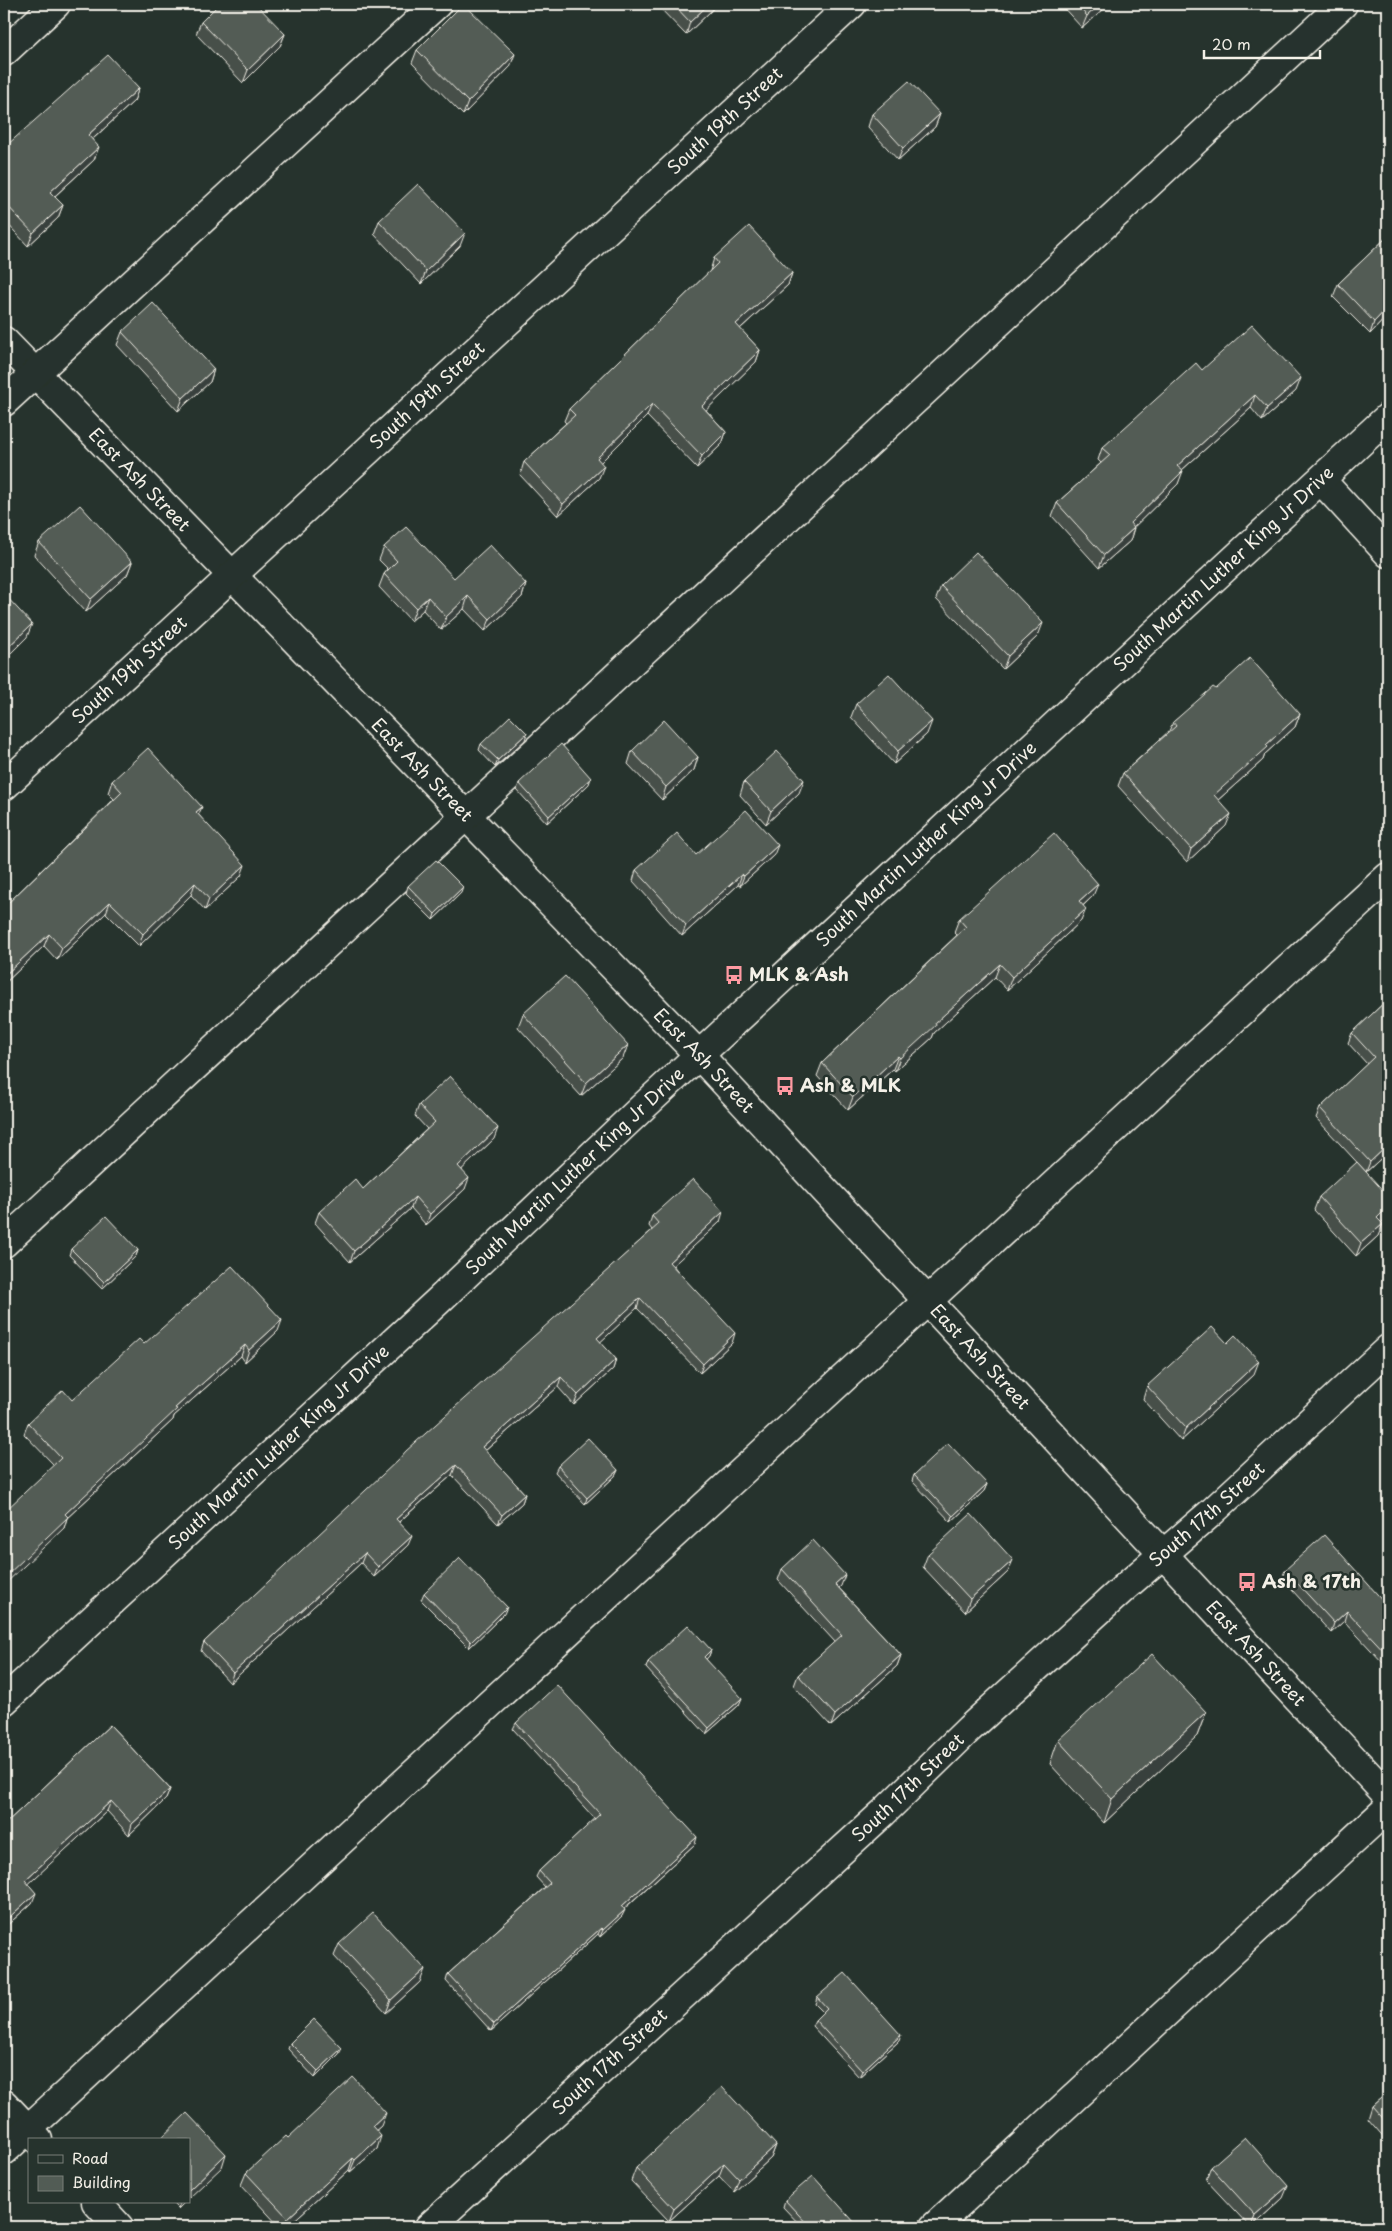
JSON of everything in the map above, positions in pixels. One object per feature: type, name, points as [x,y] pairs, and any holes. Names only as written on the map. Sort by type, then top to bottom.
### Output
[{"type":"street","points":[[4,52],[56,4]]},
{"type":"street","points":[[4,402],[438,4]]},
{"type":"street","name":"South 19th Street","points":[[4,786],[852,4]]},
{"type":"street","points":[[4,1243],[1343,4]]},
{"type":"street","name":"East Ash Street","points":[[4,341],[700,1055],[1388,1796]]},
{"type":"street","name":"South Martin Luther King Jr Drive","points":[[4,1701],[437,1302],[700,1055],[1388,418]]},
{"type":"street","points":[[1321,480],[1388,553]]},
{"type":"street","points":[[4,2150],[32,2134],[1388,877]]},
{"type":"street","name":"South 17th Street","points":[[428,2227],[883,1814],[969,1729],[1213,1511],[1388,1349]]},
{"type":"street","points":[[934,2227],[1388,1808]]},
{"type":"street","points":[[4,2104],[32,2134]]},
{"type":"street","points":[[98,2204],[119,2227]]},
{"type":"building","points":[[219,4],[256,4],[285,34],[248,70],[201,22]]},
{"type":"building","points":[[463,4],[515,54],[468,102],[417,50]]},
{"type":"building","points":[[673,4],[709,4],[690,22]]},
{"type":"building","points":[[1076,4],[1100,4],[1087,16]]},
{"type":"building","points":[[108,55],[139,88],[88,135],[99,147],[50,192],[63,205],[33,233],[4,202],[4,143],[6,146]]},
{"type":"building","points":[[909,81],[940,114],[903,148],[872,114]]},
{"type":"building","points":[[418,184],[465,233],[426,271],[379,221]]},
{"type":"building","points":[[749,226],[792,273],[736,324],[760,350],[702,406],[726,432],[702,456],[652,404],[597,458],[604,466],[563,504],[524,462],[575,415],[569,409],[718,263],[714,258]]},
{"type":"building","points":[[1388,236],[1388,307],[1374,322],[1338,284]]},
{"type":"building","points":[[153,303],[214,369],[183,398],[122,332]]},
{"type":"building","points":[[1252,325],[1301,378],[1267,408],[1255,395],[1177,466],[1183,471],[1130,523],[1134,528],[1104,555],[1057,503],[1110,455],[1102,448],[1196,363],[1202,370]]},
{"type":"building","points":[[80,505],[132,562],[91,599],[39,542]]},
{"type":"building","points":[[406,527],[454,578],[490,545],[526,584],[490,619],[468,596],[446,617],[428,597],[416,608],[384,574],[397,561],[384,547]]},
{"type":"building","points":[[976,552],[1043,623],[1008,656],[941,586]]},
{"type":"building","points":[[4,594],[32,624],[4,651]]},
{"type":"building","points":[[1250,658],[1300,714],[1266,745],[1268,747],[1214,795],[1231,814],[1191,849],[1123,773],[1176,726],[1173,722],[1213,687],[1216,689]]},
{"type":"building","points":[[889,674],[932,721],[898,751],[856,704]]},
{"type":"building","points":[[510,716],[527,733],[498,760],[481,744]]},
{"type":"building","points":[[664,720],[698,757],[666,787],[632,751]]},
{"type":"building","points":[[561,744],[591,778],[549,816],[519,783]]},
{"type":"building","points":[[148,748],[202,807],[196,812],[245,865],[209,899],[195,883],[143,934],[110,902],[62,948],[49,934],[4,976],[4,907],[122,792],[112,781]]},
{"type":"building","points":[[777,751],[804,780],[771,811],[744,782]]},
{"type":"building","points":[[746,810],[778,845],[744,876],[742,874],[686,925],[636,870],[677,833],[696,855]]},
{"type":"building","points":[[1054,833],[1098,884],[1079,901],[1086,909],[1012,977],[1000,964],[935,1023],[936,1025],[900,1058],[898,1056],[853,1097],[822,1063],[966,927],[959,919]]},
{"type":"building","points":[[436,860],[463,887],[435,914],[408,886]]},
{"type":"building","points":[[565,976],[628,1045],[586,1083],[523,1014]]},
{"type":"building","points":[[1388,999],[1388,1101],[1383,1105],[1388,1111],[1388,1145],[1370,1162],[1320,1108],[1374,1057],[1352,1033]]},
{"type":"building","points":[[450,1076],[498,1128],[458,1166],[469,1178],[430,1214],[415,1197],[354,1251],[319,1212],[355,1179],[363,1189],[435,1122],[419,1105]]},
{"type":"building","points":[[1357,1162],[1388,1196],[1388,1207],[1377,1218],[1383,1224],[1361,1243],[1319,1197]]},
{"type":"building","points":[[693,1179],[723,1212],[669,1262],[735,1333],[703,1364],[640,1298],[597,1338],[616,1359],[578,1395],[561,1377],[482,1447],[525,1494],[502,1515],[456,1465],[396,1519],[412,1536],[378,1567],[365,1553],[233,1673],[204,1642],[406,1451],[659,1224],[652,1216]]},
{"type":"building","points":[[106,1216],[138,1250],[104,1282],[71,1249]]},
{"type":"building","points":[[232,1266],[282,1320],[249,1350],[245,1345],[175,1408],[177,1409],[65,1514],[68,1517],[4,1578],[4,1509],[5,1511],[61,1458],[28,1423],[63,1390],[72,1400],[139,1339],[144,1344]]},
{"type":"building","points":[[1212,1327],[1227,1343],[1235,1335],[1259,1361],[1186,1428],[1147,1386]]},
{"type":"building","points":[[588,1438],[618,1470],[587,1498],[558,1466]]},
{"type":"building","points":[[948,1443],[987,1484],[953,1516],[914,1475]]},
{"type":"building","points":[[971,1514],[1013,1560],[970,1599],[928,1554]]},
{"type":"building","points":[[1324,1535],[1386,1604],[1388,1602],[1388,1655],[1347,1611],[1334,1623],[1285,1570]]},
{"type":"building","points":[[813,1540],[845,1575],[835,1584],[901,1655],[835,1715],[798,1675],[842,1635],[782,1569]]},
{"type":"building","points":[[460,1558],[507,1607],[471,1642],[424,1593]]},
{"type":"building","points":[[688,1625],[711,1650],[704,1657],[742,1698],[709,1728],[648,1662]]},
{"type":"building","points":[[1152,1654],[1206,1712],[1112,1799],[1058,1740]]},
{"type":"building","points":[[557,1685],[697,1837],[622,1906],[625,1910],[603,1930],[601,1928],[494,2024],[448,1974],[550,1883],[539,1871],[600,1814],[516,1723]]},
{"type":"building","points":[[110,1725],[170,1789],[132,1824],[111,1801],[25,1880],[36,1893],[4,1922],[4,1825]]},
{"type":"building","points":[[373,1913],[425,1969],[391,2000],[339,1944]]},
{"type":"building","points":[[845,1973],[901,2035],[862,2071],[815,2020],[827,2008],[817,1997]]},
{"type":"building","points":[[314,2019],[342,2048],[318,2071],[290,2043]]},
{"type":"building","points":[[353,2077],[386,2113],[372,2126],[381,2136],[355,2160],[353,2158],[288,2218],[246,2173],[286,2136],[288,2138]]},
{"type":"building","points":[[722,2087],[776,2145],[739,2179],[724,2163],[674,2209],[636,2168]]},
{"type":"building","points":[[1388,2092],[1388,2124],[1372,2106]]},
{"type":"building","points":[[187,2113],[226,2154],[190,2189],[190,2138],[161,2138]]},
{"type":"building","points":[[1245,2137],[1288,2186],[1255,2215],[1211,2167]]},
{"type":"building","points":[[813,2176],[856,2224],[853,2227],[810,2227],[785,2200]]},
{"type":"building","points":[[564,2223],[568,2227],[559,2227]]},
{"type":"place","name":"MLK & Ash","points":[[734,975]]},
{"type":"place","name":"Ash & MLK","points":[[785,1086]]},
{"type":"place","name":"Ash & 17th","points":[[1247,1582]]}]
